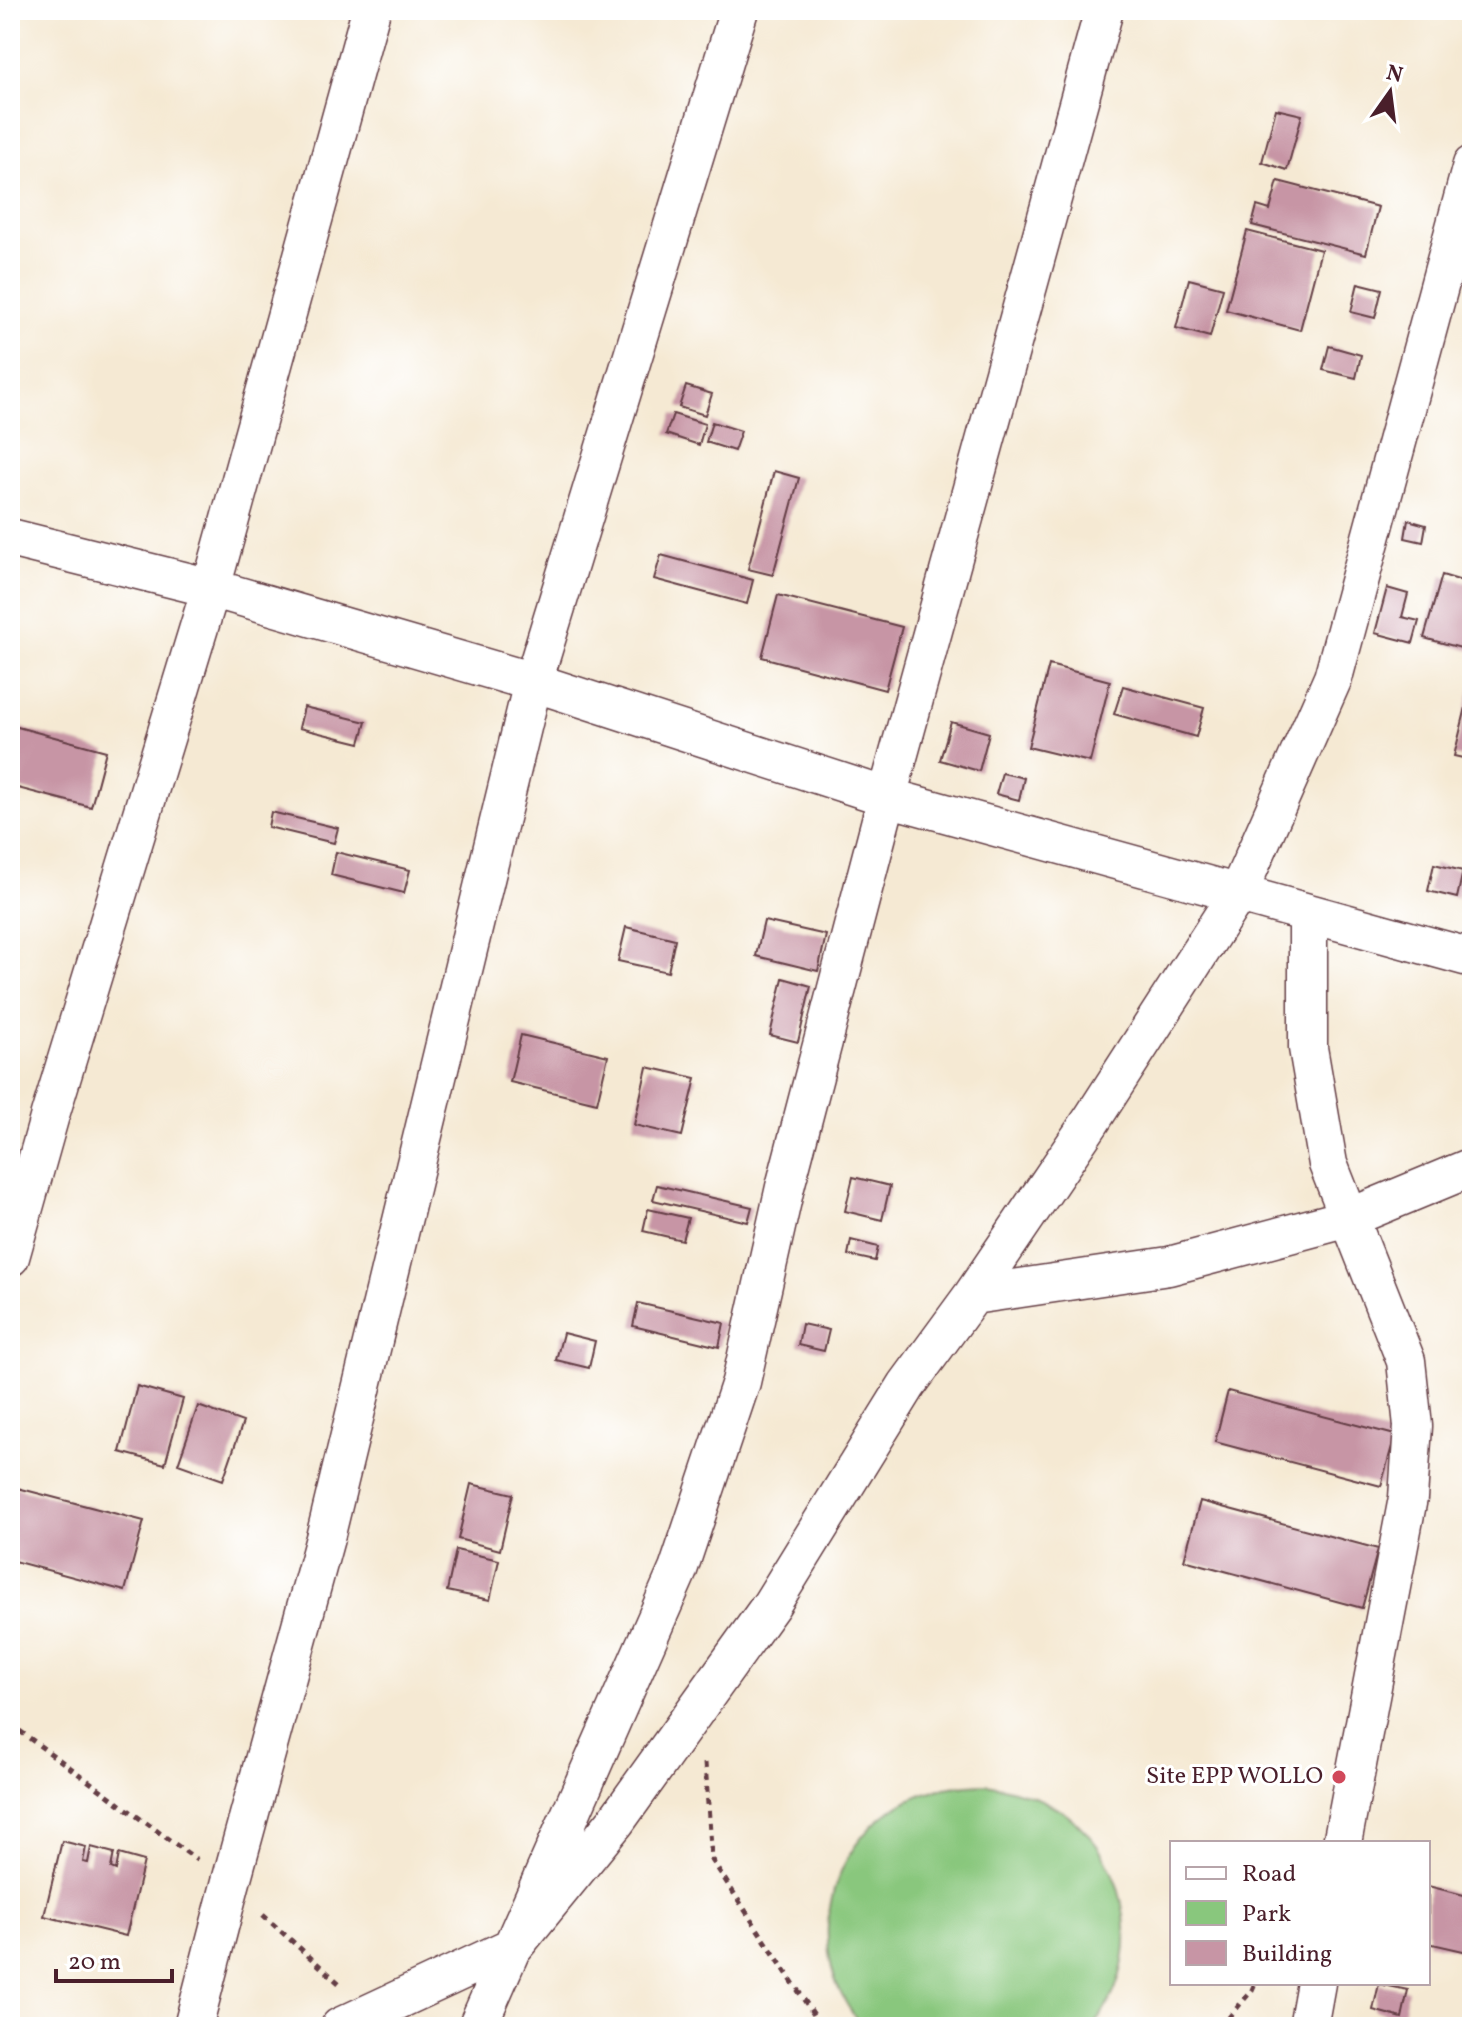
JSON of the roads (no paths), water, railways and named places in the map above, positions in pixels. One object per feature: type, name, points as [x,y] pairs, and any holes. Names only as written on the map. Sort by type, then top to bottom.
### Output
[{"type":"street","points":[[10,1257],[50,1115],[211,588],[371,10]]},
{"type":"street","points":[[193,2027],[325,1538],[533,682],[739,10]]},
{"type":"street","points":[[477,2027],[678,1570],[741,1382],[785,1187],[887,797],[1104,10]]},
{"type":"street","points":[[340,2027],[514,1946],[616,1821],[771,1605],[907,1385],[973,1295],[1091,1121],[1238,893],[1333,678],[1472,165]]},
{"type":"street","points":[[10,538],[211,588],[533,682],[887,797],[1472,958]]},
{"type":"street","points":[[1308,913],[1308,1048],[1328,1164],[1406,1361],[1413,1426],[1408,1498],[1342,1841]]},
{"type":"street","points":[[973,1295],[1169,1266],[1349,1218],[1472,1167]]},
{"type":"street","points":[[1308,2027],[1316,1985]]},
{"type":"place","name":"Site EPP WOLLO","points":[[1339,1777]]}]
